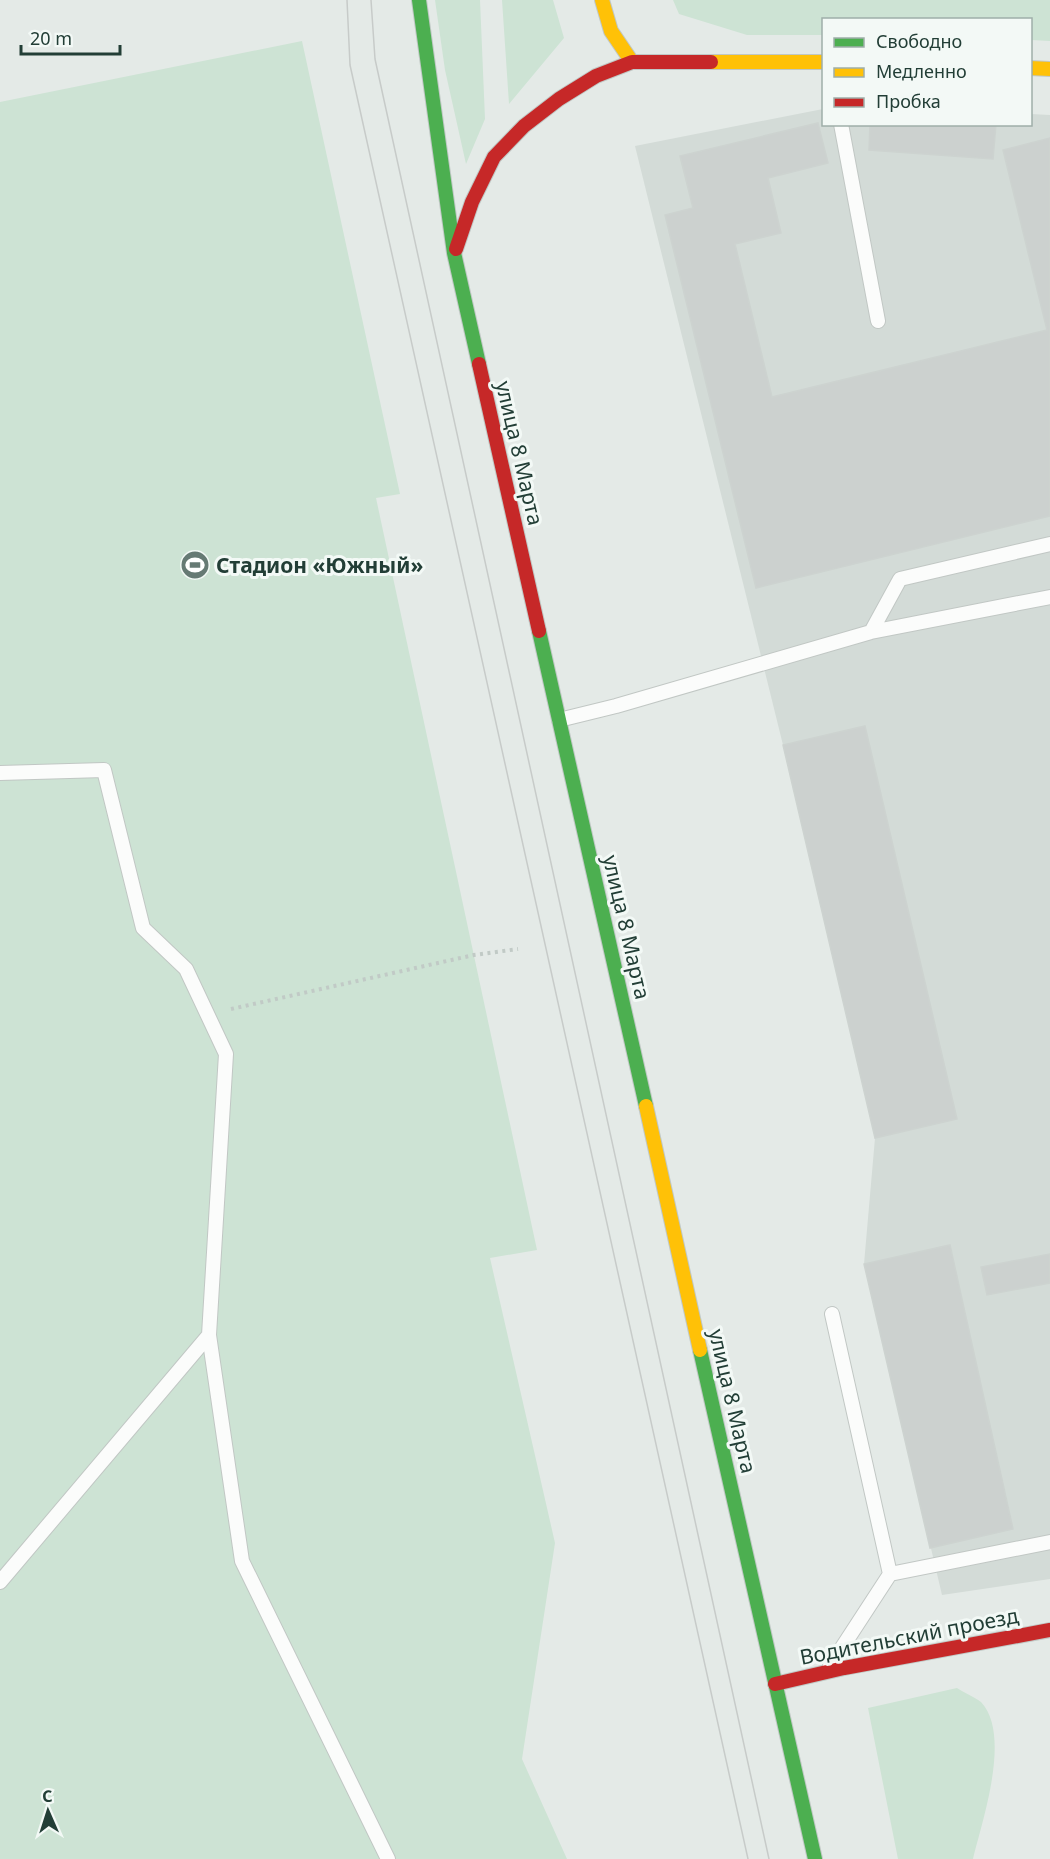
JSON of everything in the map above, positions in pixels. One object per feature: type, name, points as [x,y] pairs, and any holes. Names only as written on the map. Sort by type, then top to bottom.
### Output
[{"type":"main road","name":"улица 8 Марта","points":[[419,0],[454,253],[815,1859]]},
{"type":"main road","points":[[602,0],[611,31],[632,62]]},
{"type":"main road","points":[[454,253],[472,202],[494,157],[524,126],[559,99],[596,76],[632,62],[822,62]]},
{"type":"main road","points":[[1032,68],[1050,69]]},
{"type":"main road","name":"Водительский проезд","points":[[776,1684],[827,1671],[985,1645],[1050,1630]]},
{"type":"lane","points":[[841,126],[878,321]]},
{"type":"lane","points":[[871,632],[900,579],[1050,544]]},
{"type":"lane","points":[[559,720],[627,703],[871,632],[1050,597]]},
{"type":"lane","points":[[0,773],[104,771],[143,928],[186,969],[226,1054],[209,1335],[242,1561],[388,1859]]},
{"type":"lane","points":[[827,1671],[890,1574],[832,1314]]},
{"type":"lane","points":[[0,1582],[209,1335]]},
{"type":"lane","points":[[890,1574],[1050,1542]]},
{"type":"path","points":[[207,1014],[474,955],[518,949]]},
{"type":"shaded area","points":[[822,109],[822,126],[1032,126],[1032,114],[1050,115],[1050,1579],[942,1595],[864,1264],[875,1138],[783,745],[635,146]]},
{"type":"green space","points":[[435,0],[480,0],[485,119],[466,164],[445,70]]},
{"type":"green space","points":[[502,0],[553,0],[564,38],[509,104]]},
{"type":"green space","points":[[673,0],[1050,0],[1050,41],[1032,40],[1032,18],[822,18],[822,35],[747,35],[679,14]]},
{"type":"green space","points":[[302,41],[400,494],[376,498],[537,1250],[490,1258],[555,1543],[522,1759],[567,1859],[0,1859],[0,102]]},
{"type":"green space","points":[[957,1688],[981,1702],[990,1717],[994,1735],[992,1779],[973,1859],[898,1859],[868,1708]]},
{"type":"building","points":[[818,123],[828,163],[768,178],[781,233],[735,244],[772,397],[1047,330],[1003,150],[1050,138],[1050,516],[756,588],[665,215],[693,208],[680,156]]},
{"type":"building","points":[[870,126],[996,126],[993,159],[869,150]]},
{"type":"building","points":[[865,726],[957,1119],[875,1138],[783,745]]},
{"type":"building","points":[[950,1245],[1013,1529],[930,1548],[864,1264]]},
{"type":"building","points":[[1050,1254],[1050,1283],[987,1295],[981,1267]]},
{"type":"tram line","points":[[347,0],[350,65],[748,1859]]},
{"type":"tram line","points":[[371,0],[375,59],[769,1859]]},
{"type":"traffic: fast","points":[[419,0],[454,253],[479,364]]},
{"type":"traffic: fast","points":[[539,631],[646,1106]]},
{"type":"traffic: fast","points":[[700,1350],[815,1859]]},
{"type":"traffic: slow","points":[[602,0],[611,31],[632,62]]},
{"type":"traffic: slow","points":[[711,62],[822,62]]},
{"type":"traffic: slow","points":[[1032,68],[1050,69]]},
{"type":"traffic: slow","points":[[646,1106],[700,1350]]},
{"type":"traffic: jam","points":[[456,249],[472,202],[494,157],[524,126],[559,99],[596,76],[632,62],[711,62]]},
{"type":"traffic: jam","points":[[479,364],[539,631]]},
{"type":"traffic: jam","points":[[775,1684],[844,1668],[1050,1630]]},
{"type":"place","name":"Стадион «Южный»","points":[[195,565]]}]
